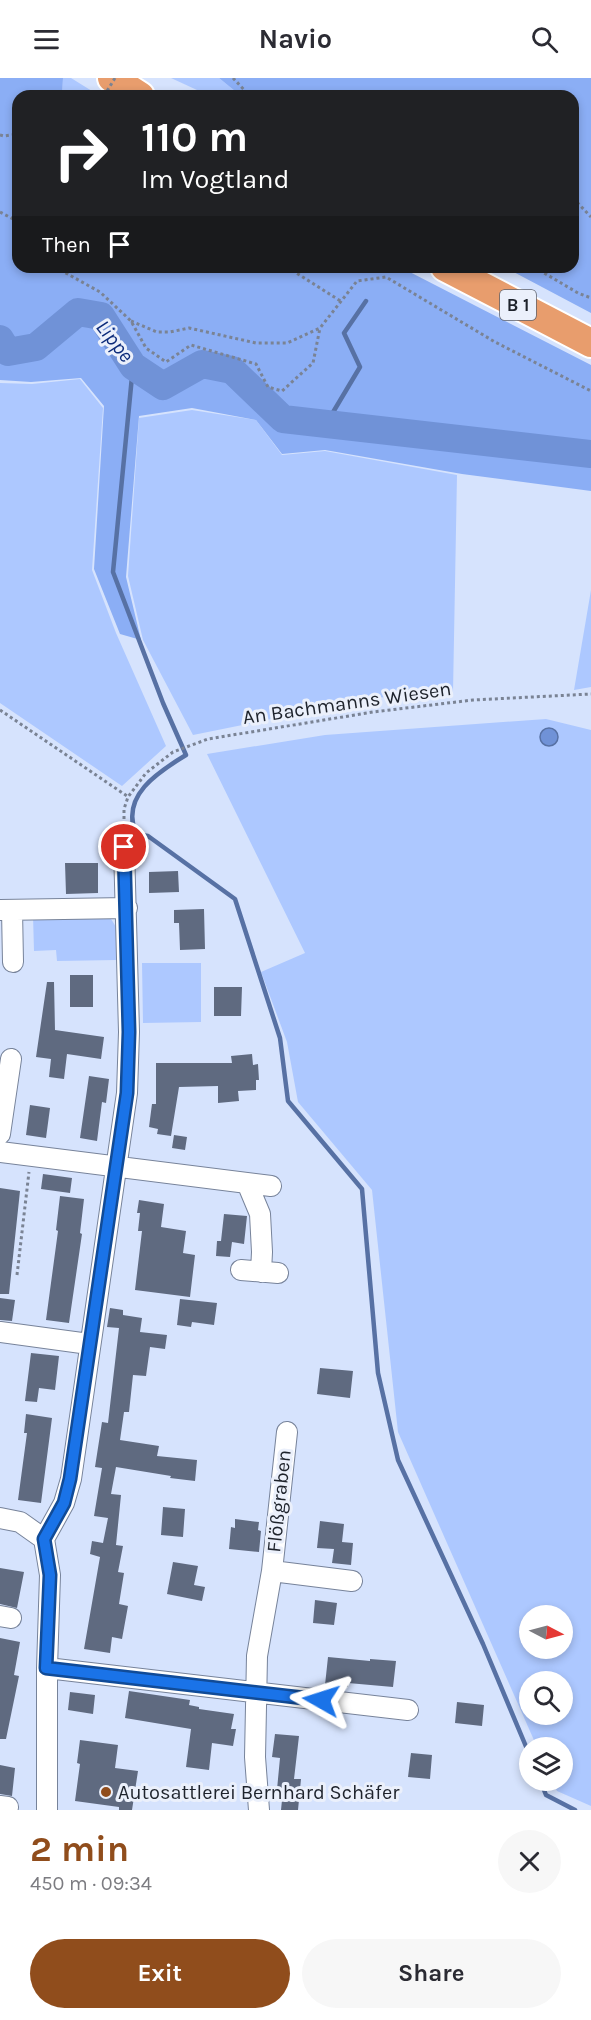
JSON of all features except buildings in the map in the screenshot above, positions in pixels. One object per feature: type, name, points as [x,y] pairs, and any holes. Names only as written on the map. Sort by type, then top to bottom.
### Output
[{"type":"highway","points":[[113,78],[131,90]]},
{"type":"highway","name":"B 1","points":[[456,273],[591,344]]},
{"type":"street","points":[[46,1810],[46,1668],[50,1575],[44,1539],[64,1503],[70,1479],[127,1093],[129,1032],[124,847]]},
{"type":"street","points":[[13,962],[6,910],[127,908]]},
{"type":"street","points":[[0,1134],[11,1059]]},
{"type":"street","points":[[0,1152],[271,1186]]},
{"type":"street","points":[[241,1270],[269,1272],[262,1252],[260,1214],[247,1183]]},
{"type":"street","points":[[0,1332],[89,1344]]},
{"type":"street","name":"Flößgraben","points":[[259,1810],[255,1757],[257,1656],[272,1571],[287,1432]]},
{"type":"street","points":[[0,1518],[20,1522],[44,1539]]},
{"type":"street","name":"Flößgraben","points":[[272,1571],[352,1581]]},
{"type":"street","points":[[46,1668],[408,1710]]},
{"type":"path","points":[[233,78],[244,90]]},
{"type":"path","points":[[579,205],[591,218]]},
{"type":"path","points":[[66,273],[100,292],[131,321],[146,348],[166,362],[191,345],[256,364],[268,387],[282,391],[313,363],[320,328]]},
{"type":"path","points":[[296,273],[342,302]]},
{"type":"path","points":[[544,273],[591,298]]},
{"type":"path","points":[[131,321],[157,332],[189,328],[256,343],[287,343],[320,328],[357,281],[386,277],[495,342],[591,392]]},
{"type":"path","name":"An Bachmanns Wiesen","points":[[128,796],[146,773],[173,752],[226,736],[373,711],[473,700],[591,694]]},
{"type":"path","points":[[0,710],[128,796],[124,809],[124,847]]},
{"type":"path","points":[[17,1275],[32,1155]]},
{"type":"shaded area","points":[[0,78],[63,78],[62,90],[12,90],[12,273],[412,273],[591,365],[591,491],[462,474],[325,450],[282,454],[256,420],[192,408],[139,416],[126,577],[141,640],[120,634],[94,569],[104,406],[81,378],[31,382],[0,380]]},
{"type":"shaded area","points":[[63,78],[71,78],[90,90],[62,90]]},
{"type":"shaded area","points":[[171,78],[219,78],[234,90],[197,90]]},
{"type":"shaded area","points":[[219,78],[591,78],[591,313],[515,273],[579,273],[579,90],[234,90]]},
{"type":"shaded area","points":[[80,379],[103,408],[92,570],[116,633],[166,746],[122,786],[0,703],[0,383],[32,384]]},
{"type":"shaded area","points":[[192,410],[256,420],[282,455],[325,451],[457,475],[453,692],[375,698],[193,735],[143,640],[128,576],[139,418]]},
{"type":"shaded area","points":[[591,590],[591,687],[574,690]]},
{"type":"shaded area","points":[[546,719],[591,730],[591,1806],[557,1791],[573,1791],[573,1737],[533,1737],[527,1725],[573,1725],[573,1671],[519,1671],[519,1706],[398,1432],[372,1190],[298,1102],[287,1042],[261,972],[305,953],[207,754],[325,735]]},
{"type":"shaded area","points":[[549,728],[555,731],[558,737],[555,743],[549,746],[543,743],[540,737],[543,731]]},
{"type":"shaded area","points":[[108,914],[116,927],[116,960],[57,961],[56,950],[34,951],[33,915]]},
{"type":"shaded area","points":[[142,963],[201,963],[201,1022],[143,1023]]},
{"type":"waterway","name":"Lippe","points":[[326,424],[360,367],[344,333],[366,301]]},
{"type":"waterway","name":"Lippe","points":[[0,339],[8,352],[36,347],[78,312],[101,316],[133,366],[163,386],[202,364],[232,370],[283,419],[591,454]]},
{"type":"waterway","points":[[133,366],[113,572],[163,703],[186,755],[164,769],[144,787],[137,797],[132,820],[136,834],[148,836],[235,899],[280,1038],[288,1101],[362,1189],[378,1373],[398,1460],[483,1644],[522,1737]]},
{"type":"waterway","points":[[544,1791],[546,1795],[575,1810]]},
{"type":"place","name":"Autosattlerei Bernhard Schäfer","points":[[106,1792]]},
{"type":"route","points":[[124,847],[129,1032],[127,1093],[70,1479],[64,1503],[44,1539],[50,1575],[46,1668],[321,1700]]}]
